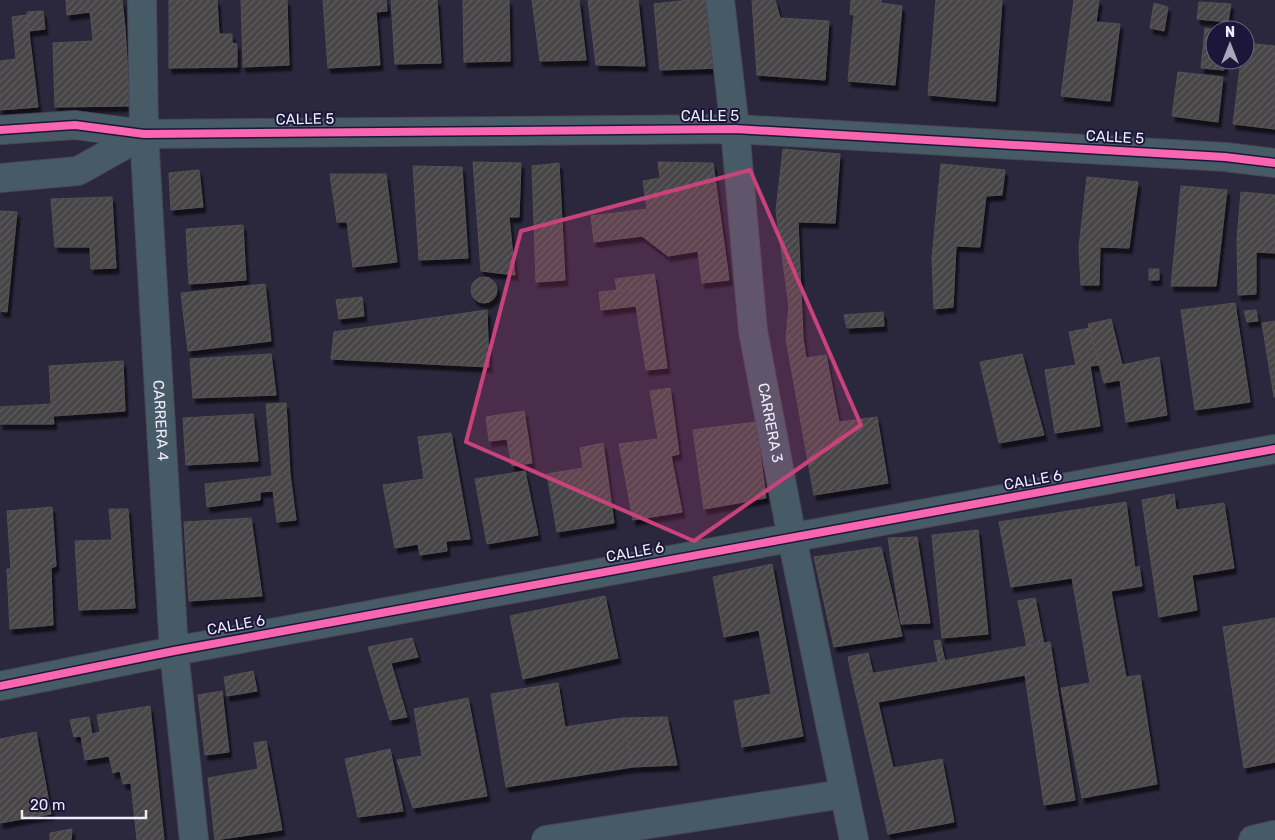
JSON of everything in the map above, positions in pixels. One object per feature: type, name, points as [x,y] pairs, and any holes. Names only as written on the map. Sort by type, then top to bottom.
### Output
[{"type":"street","name":"CARRERA 4","points":[[142,0],[144,134],[174,651],[194,840]]},
{"type":"street","name":"CARRERA 3","points":[[720,0],[735,129],[753,331],[792,538],[854,840]]},
{"type":"street","points":[[0,130],[75,125],[144,134]]},
{"type":"street","name":"CALLE 5","points":[[0,178],[78,171],[144,134],[735,129],[1225,158],[1275,164]]},
{"type":"street","name":"CALLE 6","points":[[0,686],[174,651],[1275,450]]},
{"type":"street","points":[[546,840],[844,794]]},
{"type":"street","points":[[1253,840],[1275,836]]},
{"type":"highlighted area","points":[[750,170],[861,425],[694,541],[466,442],[521,231]]},
{"type":"building","points":[[66,0],[122,0],[125,28],[92,30],[90,12],[67,15]]},
{"type":"building","points":[[169,0],[217,0],[219,34],[232,34],[232,43],[237,44],[237,67],[169,68]]},
{"type":"building","points":[[241,0],[287,0],[289,65],[243,67]]},
{"type":"building","points":[[323,0],[386,0],[387,11],[376,12],[380,65],[328,68]]},
{"type":"building","points":[[391,0],[437,0],[441,63],[395,64]]},
{"type":"building","points":[[463,0],[509,0],[510,61],[464,62]]},
{"type":"building","points":[[532,0],[579,0],[586,60],[540,61]]},
{"type":"building","points":[[588,0],[638,0],[645,66],[596,65]]},
{"type":"building","points":[[689,0],[712,0],[721,68],[660,70],[654,4]]},
{"type":"building","points":[[752,0],[775,0],[780,18],[829,21],[825,80],[757,75]]},
{"type":"building","points":[[851,0],[881,0],[881,3],[902,6],[895,85],[848,81],[854,15],[850,14]]},
{"type":"building","points":[[936,0],[1002,0],[995,101],[928,95]]},
{"type":"building","points":[[1074,0],[1099,0],[1096,22],[1120,24],[1110,101],[1061,96]]},
{"type":"building","points":[[1199,2],[1231,4],[1228,20],[1197,19]]},
{"type":"building","points":[[1154,3],[1168,7],[1164,31],[1150,28]]},
{"type":"building","points":[[43,11],[45,29],[29,31],[27,12]]},
{"type":"building","points":[[27,15],[38,107],[0,110],[0,61],[16,59],[12,17]]},
{"type":"building","points":[[125,28],[130,106],[55,107],[53,43],[93,41],[92,30]]},
{"type":"building","points":[[1205,28],[1205,68],[1201,68]]},
{"type":"building","points":[[1255,44],[1275,46],[1275,129],[1233,124],[1240,70],[1255,70]]},
{"type":"building","points":[[1178,72],[1223,77],[1218,122],[1172,116]]},
{"type":"building","points":[[783,149],[840,154],[835,223],[798,222],[803,338],[786,339],[789,306],[776,211]]},
{"type":"building","points":[[473,162],[521,163],[519,217],[509,217],[515,275],[481,271]]},
{"type":"building","points":[[658,162],[713,163],[729,280],[702,283],[698,251],[668,256],[642,236],[594,242],[591,216],[647,209],[643,181],[660,178]]},
{"type":"building","points":[[559,163],[565,280],[536,282],[532,166]]},
{"type":"building","points":[[941,164],[1005,170],[1002,195],[986,196],[980,247],[956,246],[953,307],[934,309],[932,258]]},
{"type":"building","points":[[413,166],[462,167],[468,258],[419,260]]},
{"type":"building","points":[[199,170],[203,207],[171,210],[169,173]]},
{"type":"building","points":[[330,174],[386,174],[397,262],[353,267],[347,222],[337,222]]},
{"type":"building","points":[[1087,177],[1138,182],[1129,248],[1100,247],[1099,285],[1081,285],[1079,247]]},
{"type":"building","points":[[1181,186],[1227,190],[1216,286],[1171,286]]},
{"type":"building","points":[[1241,192],[1275,195],[1275,253],[1256,252],[1256,294],[1238,295],[1237,239]]},
{"type":"building","points":[[112,197],[116,268],[91,269],[90,247],[55,247],[51,199]]},
{"type":"building","points":[[0,211],[17,212],[7,312],[0,311]]},
{"type":"building","points":[[243,225],[246,280],[189,284],[186,229]]},
{"type":"building","points":[[1149,269],[1159,269],[1159,280],[1149,280]]},
{"type":"building","points":[[654,274],[656,286],[617,291],[615,279]]},
{"type":"building","points":[[484,277],[493,281],[497,290],[493,299],[484,303],[475,299],[471,290],[475,281]]},
{"type":"building","points":[[265,284],[271,341],[188,351],[181,293]]},
{"type":"building","points":[[656,286],[667,368],[646,370],[636,306],[601,310],[599,292]]},
{"type":"building","points":[[362,297],[364,316],[339,319],[336,300]]},
{"type":"building","points":[[1235,303],[1250,402],[1195,410],[1181,310]]},
{"type":"building","points":[[487,310],[489,367],[331,359],[334,332]]},
{"type":"building","points":[[1256,310],[1258,321],[1247,322],[1244,311]]},
{"type":"building","points":[[883,312],[884,326],[847,328],[844,315]]},
{"type":"building","points":[[1111,319],[1122,365],[1159,357],[1167,415],[1126,422],[1120,380],[1104,383],[1088,324]]},
{"type":"building","points":[[1275,321],[1275,397],[1274,397],[1262,323]]},
{"type":"building","points":[[1090,328],[1099,365],[1090,366],[1100,426],[1055,433],[1045,370],[1076,365],[1069,332]]},
{"type":"building","points":[[803,338],[806,358],[826,355],[839,422],[877,417],[888,483],[814,495],[786,339]]},
{"type":"building","points":[[271,354],[276,395],[193,398],[190,359]]},
{"type":"building","points":[[1022,354],[1044,435],[999,443],[980,362]]},
{"type":"building","points":[[123,361],[125,411],[53,416],[54,424],[0,424],[0,407],[51,404],[49,366]]},
{"type":"building","points":[[670,388],[679,454],[671,456],[682,512],[633,520],[619,444],[658,439],[650,391]]},
{"type":"building","points":[[286,403],[290,474],[272,476],[266,404]]},
{"type":"building","points":[[524,411],[532,463],[512,466],[507,439],[489,441],[486,417]]},
{"type":"building","points":[[253,414],[258,461],[186,465],[183,418]]},
{"type":"building","points":[[756,422],[766,498],[704,509],[693,430]]},
{"type":"building","points":[[451,433],[470,539],[446,541],[447,551],[420,555],[418,544],[395,548],[383,485],[424,479],[418,437]]},
{"type":"building","points":[[603,443],[614,523],[557,532],[547,474],[583,468],[580,448]]},
{"type":"building","points":[[525,471],[538,535],[487,544],[475,479]]},
{"type":"building","points":[[290,474],[296,520],[277,522],[273,491],[260,492],[260,500],[207,507],[205,484]]},
{"type":"building","points":[[1174,494],[1176,510],[1224,503],[1234,568],[1192,575],[1197,610],[1159,617],[1142,500]]},
{"type":"building","points":[[1126,502],[1135,568],[1139,566],[1142,586],[1111,591],[1126,677],[1140,675],[1157,784],[1082,798],[1061,688],[1090,683],[1072,578],[1011,587],[999,522]]},
{"type":"building","points":[[52,507],[56,566],[51,568],[53,625],[10,629],[7,569],[11,569],[7,511]]},
{"type":"building","points":[[109,509],[128,509],[135,608],[79,610],[75,541],[112,540]]},
{"type":"building","points":[[251,518],[262,596],[189,601],[184,522]]},
{"type":"building","points":[[978,530],[988,634],[942,638],[932,535]]},
{"type":"building","points":[[917,537],[930,623],[901,624],[888,538]]},
{"type":"building","points":[[881,547],[902,636],[834,647],[814,557]]},
{"type":"building","points":[[772,564],[803,736],[742,747],[734,701],[771,694],[759,630],[724,637],[713,577]]},
{"type":"building","points":[[605,596],[618,658],[523,679],[510,616]]},
{"type":"building","points":[[1035,598],[1044,644],[1027,647],[1018,601]]},
{"type":"building","points":[[1275,618],[1275,762],[1244,768],[1223,627]]},
{"type":"building","points":[[412,638],[418,657],[391,663],[407,717],[390,720],[368,647]]},
{"type":"building","points":[[940,640],[945,661],[938,662],[934,641]]},
{"type":"building","points":[[1050,642],[1075,800],[1044,805],[1025,675],[878,702],[893,768],[942,759],[954,822],[888,834],[852,677]]},
{"type":"building","points":[[868,653],[873,674],[852,677],[848,657]]},
{"type":"building","points":[[253,671],[257,691],[227,696],[224,677]]},
{"type":"building","points":[[558,683],[565,727],[623,718],[633,767],[506,787],[491,694]]},
{"type":"building","points":[[222,691],[229,752],[205,755],[198,695]]},
{"type":"building","points":[[468,698],[487,796],[413,808],[397,760],[422,756],[414,709]]},
{"type":"building","points":[[150,706],[164,840],[137,840],[131,783],[123,784],[120,771],[113,773],[109,756],[85,760],[81,736],[74,737],[70,720],[89,717],[92,734],[100,732],[97,715]]},
{"type":"building","points":[[667,717],[677,765],[633,767],[623,718]]},
{"type":"building","points":[[36,732],[51,814],[0,823],[0,739]]},
{"type":"building","points":[[266,741],[282,830],[215,840],[208,778],[258,769],[254,743]]},
{"type":"building","points":[[390,749],[403,811],[358,817],[345,759]]},
{"type":"building","points":[[72,829],[71,840],[50,840],[50,833]]},
{"type":"cycle path","points":[[0,130],[75,125],[144,134],[735,129],[1225,157],[1275,163]]},
{"type":"cycle path","points":[[0,686],[174,651],[1275,449]]}]
